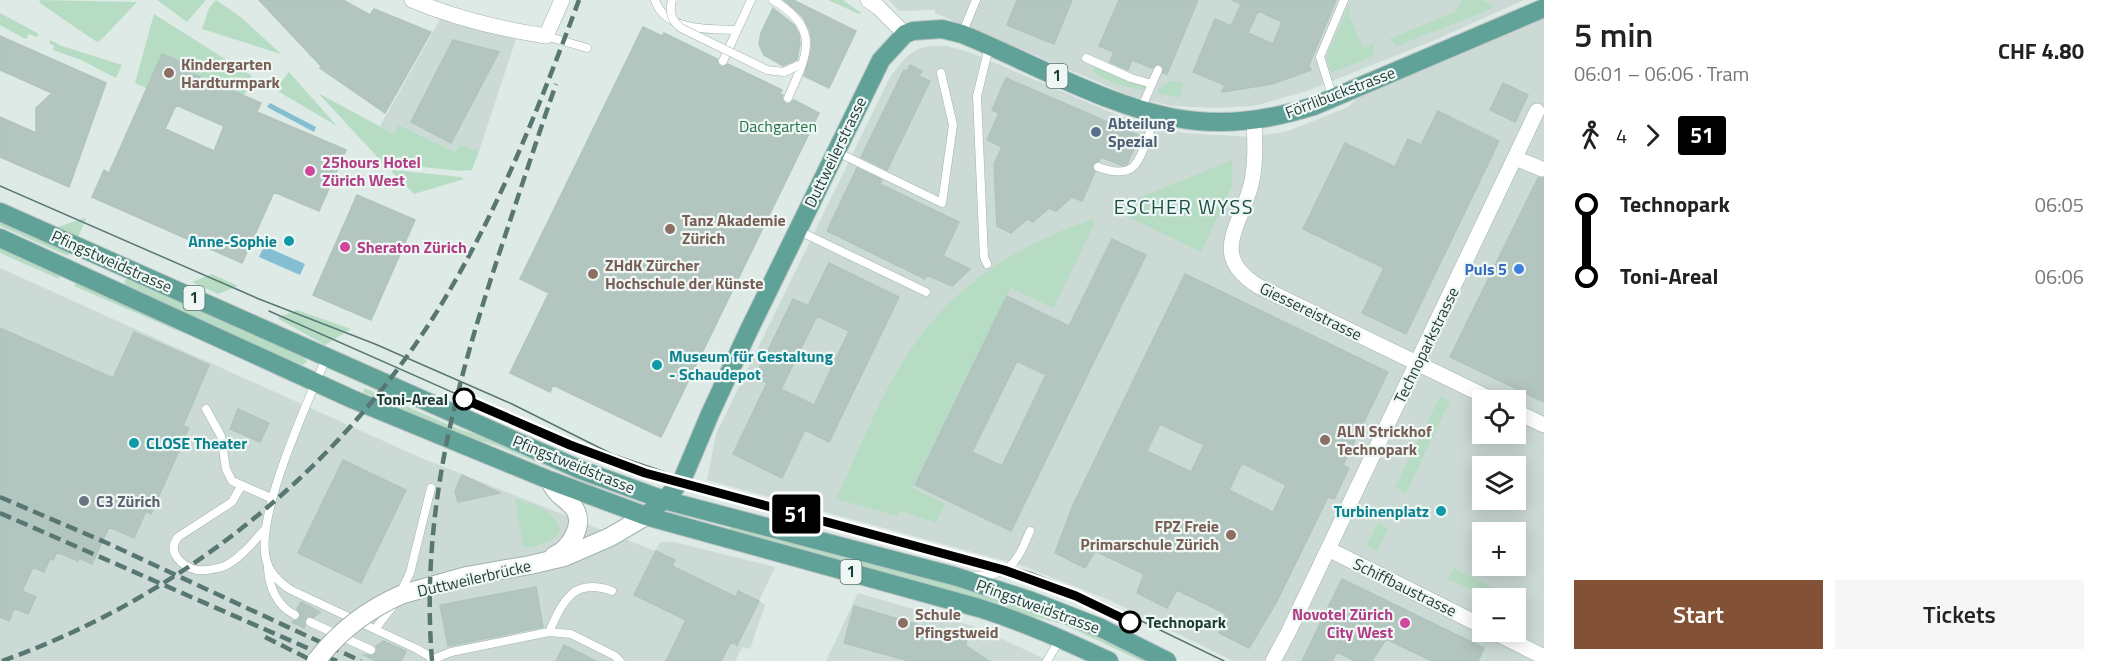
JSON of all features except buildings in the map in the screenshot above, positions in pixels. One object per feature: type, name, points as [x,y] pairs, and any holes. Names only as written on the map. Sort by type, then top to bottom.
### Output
[{"type":"main road","name":"Förrlibuckstrasse","points":[[904,34],[926,29],[942,29],[962,34],[1075,84],[1148,111],[1196,121],[1254,121],[1290,114],[1333,98],[1544,8]]},
{"type":"main road","name":"Duttweilerstrasse","points":[[646,516],[680,484],[687,471],[715,404],[835,152],[881,60],[904,34]]},
{"type":"main road","name":"Pfingstweidstrasse","points":[[0,212],[581,470],[664,500],[954,576],[1029,600],[1101,628],[1167,661]]},
{"type":"main road","name":"Pfingstweidstrasse","points":[[0,238],[352,399],[549,480],[646,516],[1018,620],[1109,661]]},
{"type":"street","points":[[412,0],[448,15],[546,36],[562,0]]},
{"type":"street","points":[[868,0],[904,34]]},
{"type":"street","name":"Technoparkstrasse","points":[[1273,661],[1537,111]]},
{"type":"street","name":"Giessereistrasse","points":[[1254,121],[1255,154],[1252,179],[1231,244],[1235,266],[1243,276],[1258,286],[1472,390]]},
{"type":"street","points":[[1515,158],[1542,169]]},
{"type":"street","points":[[1526,416],[1544,425]]},
{"type":"street","points":[[530,565],[558,554],[570,542],[577,527],[577,517],[573,507],[558,494],[549,480]]},
{"type":"street","name":"Duttweilerbrücke","points":[[316,661],[344,630],[390,599],[437,583],[530,565],[582,550],[646,516]]},
{"type":"street","name":"Schiffbaustrasse","points":[[1328,549],[1472,621]]},
{"type":"street","points":[[1514,642],[1544,657]]},
{"type":"lane","points":[[655,0],[664,13],[683,26],[737,30]]},
{"type":"lane","points":[[672,0],[671,15],[681,28],[767,70],[784,72],[800,63],[806,52],[807,40],[796,21],[768,0]]},
{"type":"lane","points":[[723,61],[750,0]]},
{"type":"lane","points":[[773,0],[798,20],[806,41],[805,58],[788,98]]},
{"type":"lane","points":[[962,34],[976,0]]},
{"type":"lane","points":[[1333,98],[1320,57],[1344,0]]},
{"type":"lane","points":[[546,36],[587,48]]},
{"type":"lane","points":[[987,264],[984,257],[977,96],[990,45]]},
{"type":"lane","points":[[1086,58],[1131,78],[1152,84]]},
{"type":"lane","points":[[1098,167],[1123,172],[1134,166],[1148,138],[1148,111],[1152,84],[1158,70]]},
{"type":"lane","points":[[835,152],[942,203],[953,125],[941,73]]},
{"type":"lane","points":[[797,230],[926,292]]},
{"type":"lane","points":[[295,615],[284,608],[276,598],[270,584],[264,553],[266,528],[271,498],[326,357]]},
{"type":"lane","points":[[206,409],[221,436],[226,469],[232,481],[271,498]]},
{"type":"lane","points":[[241,486],[232,502],[178,537],[174,544],[175,555],[185,565],[196,570],[221,567],[240,555],[266,528]]},
{"type":"lane","points":[[375,629],[398,599],[410,573],[430,488]]},
{"type":"lane","points":[[954,576],[994,576],[1020,556],[1030,531]]},
{"type":"lane","points":[[268,567],[278,580],[291,590],[375,629],[433,660],[451,652],[549,632],[571,634],[616,659]]},
{"type":"lane","points":[[549,632],[560,609],[573,591],[591,586],[612,591]]},
{"type":"lane","points":[[310,622],[371,650]]},
{"type":"lane","points":[[1047,661],[1060,638]]},
{"type":"shaded area","points":[[889,0],[1524,0],[1435,40],[1307,91],[1254,106],[1214,108],[1172,106],[1131,96],[935,13],[935,10],[899,11]]},
{"type":"shaded area","points":[[441,18],[516,39],[479,151],[460,145],[455,152],[399,124],[394,134],[380,126]]},
{"type":"shaded area","points":[[1544,18],[1544,661],[1233,661],[1109,600],[1020,565],[707,480],[716,434],[890,77],[907,56],[918,49],[947,46],[972,53],[1117,115],[1184,133],[1252,137],[1288,131],[1348,107],[1361,95]]},
{"type":"shaded area","points":[[0,268],[419,457],[655,551],[660,542],[674,542],[775,567],[759,601],[765,605],[750,649],[742,647],[735,661],[0,661]]},
{"type":"shaded area","name":"Schule Pfingstweid","points":[[858,593],[979,628],[1049,661],[826,661]]},
{"type":"green space","points":[[39,0],[137,2],[97,42],[41,4]]},
{"type":"green space","points":[[157,0],[206,0],[187,22]]},
{"type":"green space","points":[[216,0],[242,18],[281,54],[202,29],[209,8]]},
{"type":"green space","points":[[828,0],[843,0],[861,13],[859,14]]},
{"type":"green space","points":[[1462,0],[1481,0],[1491,4],[1493,8],[1397,46],[1389,39],[1455,12]]},
{"type":"green space","points":[[1350,3],[1349,15],[1363,48],[1374,44],[1373,56],[1331,73],[1326,58]]},
{"type":"green space","points":[[0,13],[39,34],[37,37],[29,34],[26,39],[0,25]]},
{"type":"green space","points":[[154,14],[252,76],[244,96],[188,72],[190,66],[162,54],[146,88],[135,83]]},
{"type":"green space","points":[[50,40],[122,65],[116,78],[81,60],[53,50],[54,46],[49,43]]},
{"type":"green space","points":[[1093,66],[1146,86],[1146,88],[1142,90],[1109,80],[1092,70]]},
{"type":"green space","points":[[289,72],[337,126],[279,92],[279,84]]},
{"type":"green space","points":[[1171,81],[1183,82],[1180,98],[1158,93],[1158,89]]},
{"type":"green space","points":[[318,93],[394,134],[398,124],[455,152],[460,145],[479,151],[472,170],[461,171],[383,163]]},
{"type":"green space","points":[[1232,160],[1232,187],[1201,252],[1112,209]]},
{"type":"green space","points":[[391,171],[464,179],[414,194]]},
{"type":"green space","points":[[86,219],[77,239],[55,228]]},
{"type":"green space","points":[[0,220],[71,251],[68,256],[0,226]]},
{"type":"green space","points":[[1091,220],[1095,222],[1054,308],[1011,288],[912,488],[945,504],[936,523],[900,511],[897,516],[836,499],[893,379],[920,337],[939,314],[983,274],[1008,258],[1034,243]]},
{"type":"green space","points":[[0,247],[61,274],[59,279],[0,253]]},
{"type":"green space","points":[[212,274],[238,286],[218,294],[192,282]]},
{"type":"green space","points":[[130,278],[299,352],[307,361],[303,365],[297,363],[124,288],[125,280]]},
{"type":"green space","points":[[77,281],[157,317],[180,332],[74,286]]},
{"type":"green space","points":[[297,310],[351,329],[325,345],[277,318]]},
{"type":"green space","points":[[364,388],[461,430],[495,439],[597,484],[596,487],[498,446],[466,437],[363,392]]},
{"type":"green space","points":[[1440,396],[1450,401],[1406,493],[1395,487]]},
{"type":"green space","points":[[515,499],[542,508],[553,516],[560,529],[555,538],[537,546],[523,547]]},
{"type":"green space","points":[[1378,523],[1388,528],[1377,551],[1366,545]]},
{"type":"green space","points":[[731,525],[997,597],[1040,611],[1154,661],[1141,661],[1063,624],[1015,612],[901,577],[729,531]]},
{"type":"green space","points":[[1454,568],[1494,588],[1472,588],[1472,590],[1448,579]]},
{"type":"water","points":[[270,103],[316,127],[314,132],[267,107]]},
{"type":"water","points":[[264,246],[305,264],[300,275],[259,257]]},
{"type":"tram line","points":[[0,186],[259,299],[375,344],[512,404],[612,454],[683,478],[1030,572],[1096,599],[1224,661]]},
{"type":"tram line","points":[[269,311],[601,458]]},
{"type":"tram line","name":"51","points":[[464,399],[570,445],[645,473],[1004,570],[1076,596],[1130,622]]},
{"type":"railway","points":[[2,661],[71,633],[137,599],[200,559],[260,514],[315,464],[366,409],[411,350],[470,254],[521,147],[579,0]]},
{"type":"railway","points":[[432,661],[430,606],[432,552],[437,499],[457,395],[487,291],[556,84]]},
{"type":"railway","points":[[0,497],[107,543],[361,661]]},
{"type":"railway","points":[[0,513],[337,661]]},
{"type":"railway","points":[[265,637],[313,661]]},
{"type":"place","name":"Kindergarten Hardturmpark","points":[[169,73]]},
{"type":"place","name":"Abteilung Spezial","points":[[1096,132]]},
{"type":"place","name":"25hours Hotel Zürich West","points":[[310,171]]},
{"type":"place","name":"Tanz Akademie Zürich","points":[[670,229]]},
{"type":"place","name":"Anne-Sophie","points":[[289,241]]},
{"type":"place","name":"Sheraton Zürich","points":[[345,247]]},
{"type":"place","name":"Puls 5","points":[[1519,269]]},
{"type":"place","name":"ZHdK Zürcher Hochschule der Künste","points":[[593,274]]},
{"type":"place","name":"Museum für Gestaltung - Schaudepot","points":[[657,365]]},
{"type":"place","name":"Toni-Areal","points":[[464,399]]},
{"type":"place","name":"ALN Strickhof Technopark","points":[[1325,440]]},
{"type":"place","name":"CLOSE Theater","points":[[134,443]]},
{"type":"place","name":"C3 Zürich","points":[[84,501]]},
{"type":"place","name":"Turbinenplatz","points":[[1441,511]]},
{"type":"place","name":"FPZ Freie Primarschule Zürich","points":[[1231,535]]},
{"type":"place","name":"Technopark","points":[[1130,622]]},
{"type":"place","name":"Schule Pfingstweid","points":[[903,623]]},
{"type":"place","name":"Novotel Zürich City West","points":[[1405,623]]},
{"type":"district","name":"ESCHER WYSS","points":[[1184,207]]},
{"type":"park label","name":"Dachgarten","points":[[778,126]]}]
